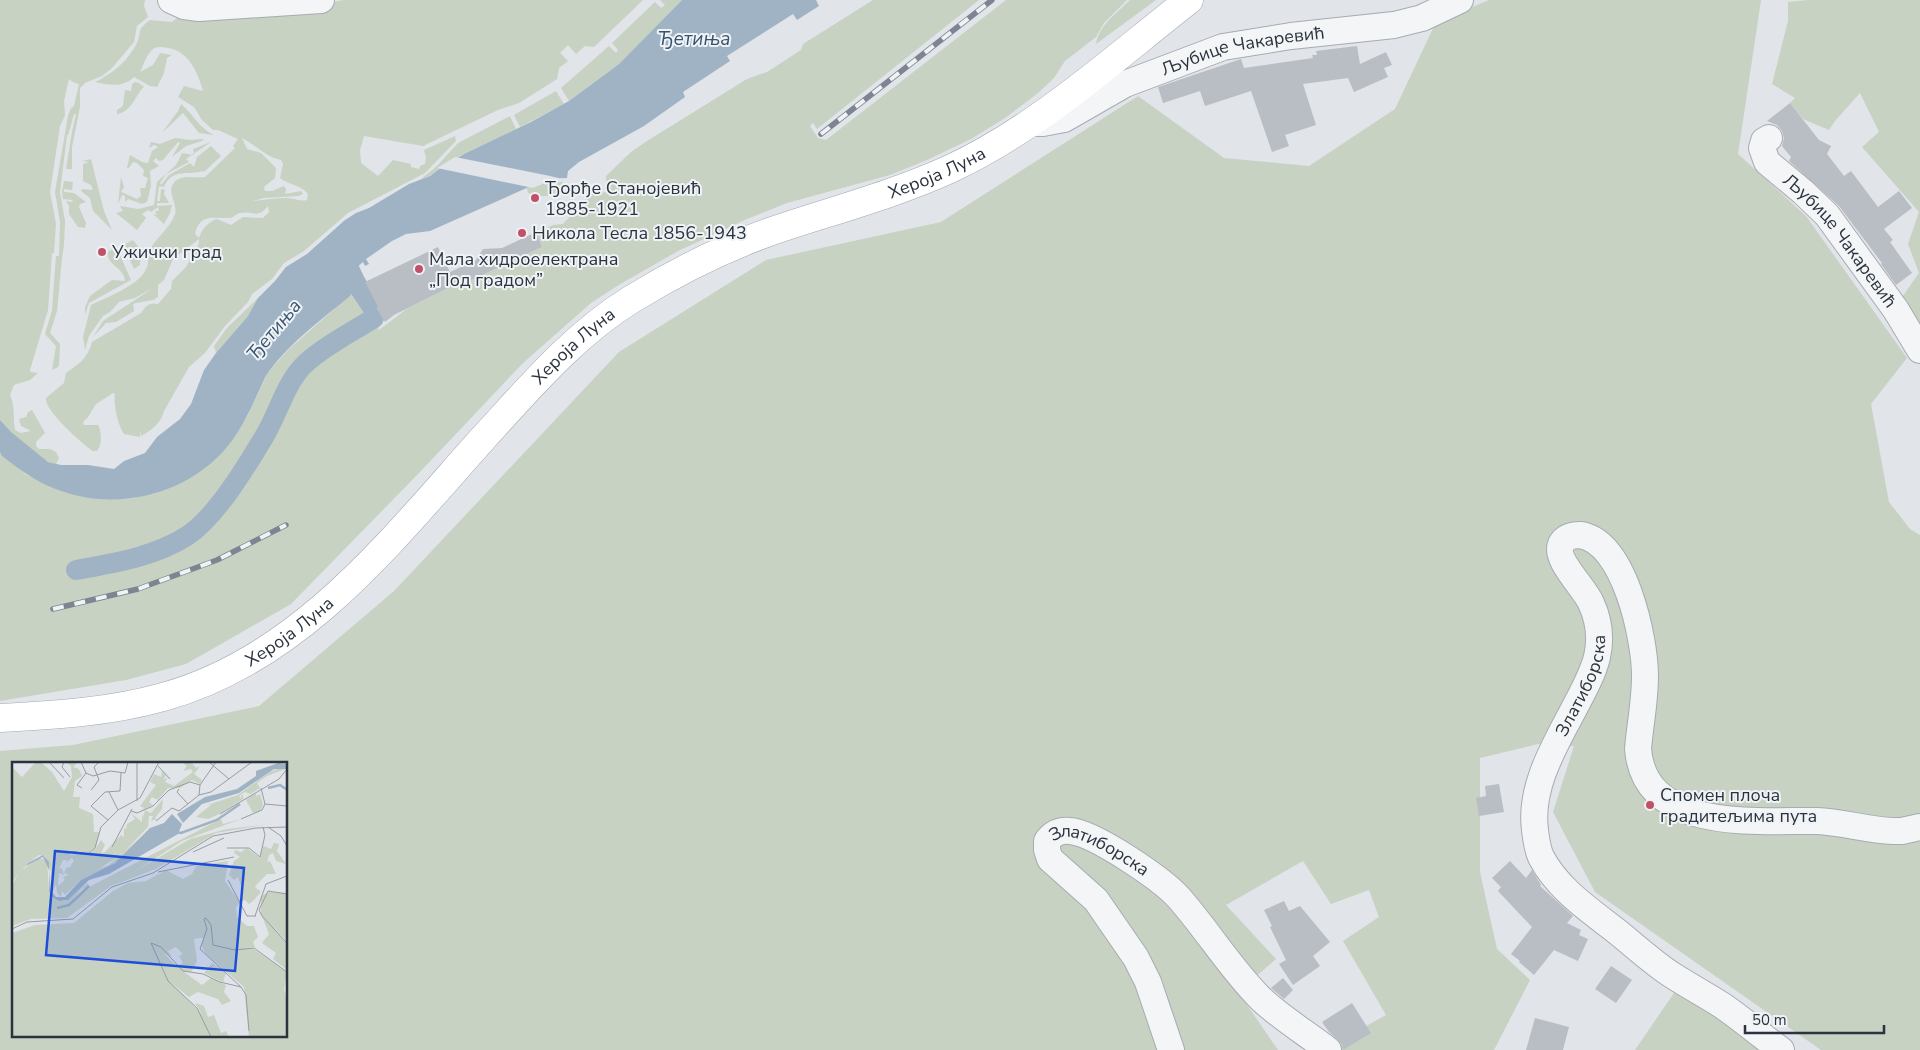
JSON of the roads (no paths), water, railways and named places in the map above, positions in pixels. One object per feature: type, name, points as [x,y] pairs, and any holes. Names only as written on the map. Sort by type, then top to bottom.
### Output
[{"type":"main road","name":"Хероја Луна","points":[[0,718],[96,710],[132,704],[173,694],[218,677],[242,665],[284,638],[332,598],[405,525],[549,366],[587,333],[631,300],[698,263],[739,244],[895,190],[949,169],[1006,139],[1034,120],[1188,0]]},
{"type":"street","points":[[171,0],[184,6],[199,8],[321,0]]},
{"type":"street","name":"Љубице Чакаревић","points":[[1034,120],[1038,123],[1043,123],[1064,119],[1125,84],[1223,47],[1291,36],[1394,25],[1422,18],[1460,0]]},
{"type":"street","name":"Љубице Чакаревић","points":[[1769,138],[1764,141],[1762,148],[1767,162],[1827,215],[1896,310],[1920,350]]},
{"type":"street","name":"Златиборска","points":[[1781,1050],[1721,1005],[1661,967],[1588,911],[1554,875],[1541,856],[1536,841],[1533,818],[1535,794],[1564,728],[1589,680],[1597,658],[1599,645],[1596,615],[1584,590],[1562,559],[1560,551],[1562,542],[1567,538],[1578,535],[1594,541],[1606,552],[1626,585],[1634,607],[1644,654],[1646,677],[1638,749],[1639,759],[1646,779],[1663,797],[1672,804],[1695,813],[1746,822],[1817,821],[1893,831],[1920,827]]},
{"type":"street","name":"Златиборска","points":[[1171,1050],[1148,982],[1136,958],[1096,900],[1050,859],[1047,841],[1056,833],[1067,830],[1079,832],[1100,842],[1148,872],[1178,897],[1234,970],[1262,999],[1276,1012],[1328,1050]]},
{"type":"water","name":"Ђетиња","points":[[682,0],[816,0],[819,6],[797,20],[793,14],[727,56],[730,61],[683,92],[685,97],[644,126],[579,162],[568,171],[567,178],[547,179],[430,231],[406,234],[366,259],[369,264],[365,266],[363,262],[356,268],[351,277],[353,287],[350,296],[307,331],[278,360],[267,374],[232,441],[211,463],[193,476],[153,494],[131,498],[108,499],[86,497],[47,486],[2,456],[0,452],[0,420],[11,432],[48,462],[61,465],[88,465],[114,469],[124,461],[145,453],[157,437],[180,419],[191,404],[204,370],[248,316],[258,298],[286,267],[307,254],[345,220],[356,213],[369,208],[409,184],[430,176],[466,153],[531,122],[569,101],[619,64]]},
{"type":"waterway","points":[[342,254],[356,283],[374,310]]},
{"type":"waterway","points":[[76,570],[119,562],[147,554],[174,543],[198,528],[219,504],[257,449],[296,374],[326,347],[374,318]]},
{"type":"railway","points":[[821,134],[992,0]]},
{"type":"railway","points":[[53,609],[138,589],[217,560],[286,525]]},
{"type":"place","name":"Ђорђе Станојевић 1885-1921","points":[[535,198]]},
{"type":"place","name":"Никола Тесла 1856-1943","points":[[522,233]]},
{"type":"place","name":"Ужички град","points":[[102,252]]},
{"type":"place","name":"Мала хидроелектрана „Под градом”","points":[[419,269]]},
{"type":"place","name":"Спомен плоча градитељима пута","points":[[1650,805]]}]
